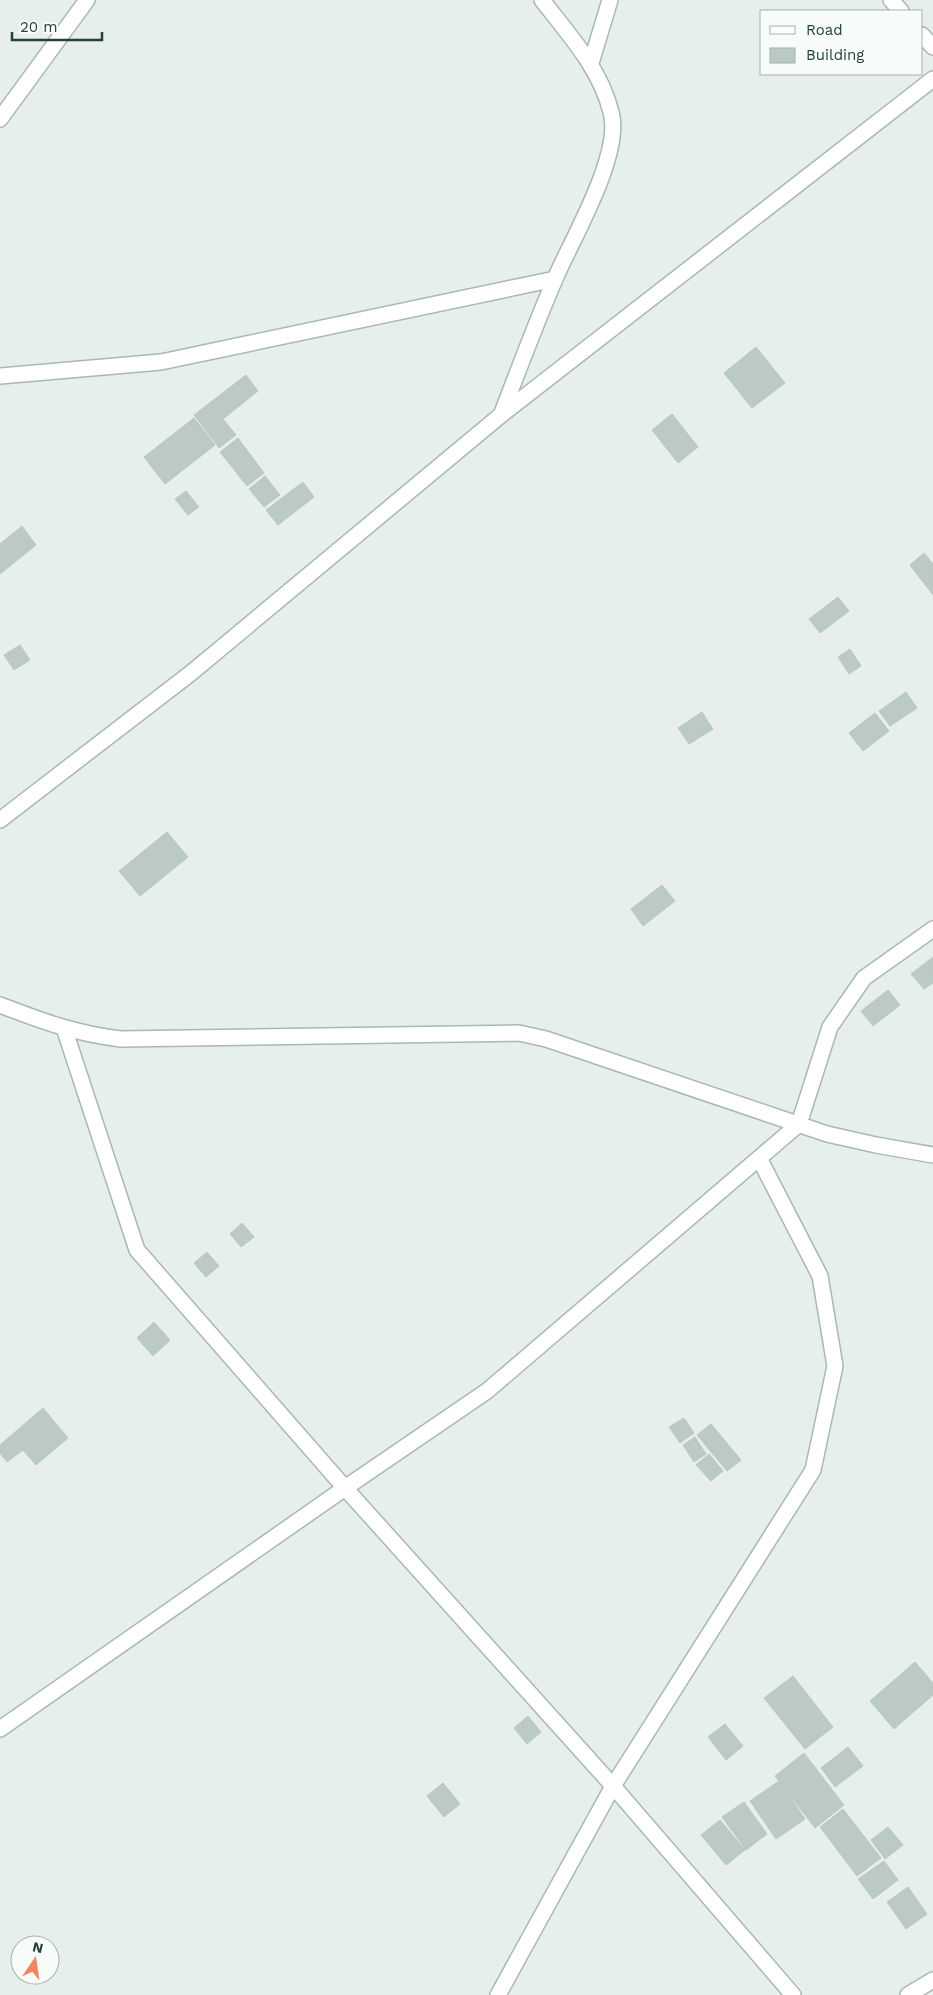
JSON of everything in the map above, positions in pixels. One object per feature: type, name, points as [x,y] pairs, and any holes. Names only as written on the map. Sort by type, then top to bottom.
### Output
[{"type":"street","points":[[0,119],[88,0]]},
{"type":"street","points":[[501,414],[555,279],[597,189],[610,149],[613,128],[612,113],[591,63],[542,0]]},
{"type":"street","points":[[591,63],[610,0]]},
{"type":"street","points":[[891,0],[900,10]]},
{"type":"street","points":[[923,36],[933,48]]},
{"type":"street","points":[[0,820],[191,673],[501,414],[933,79]]},
{"type":"street","points":[[0,376],[162,362],[555,279]]},
{"type":"street","points":[[0,1729],[345,1488],[488,1391],[799,1124],[830,1027],[864,978],[933,929]]},
{"type":"street","points":[[0,1005],[92,1036],[121,1039],[519,1033],[546,1039],[827,1134],[933,1155]]},
{"type":"street","points":[[64,1028],[137,1250],[345,1488],[613,1786],[793,1995]]},
{"type":"street","points":[[498,1995],[613,1786],[813,1470],[835,1366],[820,1276],[759,1158]]},
{"type":"street","points":[[908,1995],[933,1980]]},
{"type":"building","points":[[756,347],[785,383],[752,408],[724,373]]},
{"type":"building","points":[[246,375],[258,391],[223,419],[236,435],[219,448],[194,415]]},
{"type":"building","points":[[672,414],[698,447],[678,463],[652,430]]},
{"type":"building","points":[[194,418],[215,445],[165,484],[144,457]]},
{"type":"building","points":[[238,438],[264,473],[247,486],[220,452]]},
{"type":"building","points":[[265,476],[280,495],[264,507],[249,489]]},
{"type":"building","points":[[303,482],[314,497],[278,525],[266,510]]},
{"type":"building","points":[[186,491],[199,507],[188,515],[175,499]]},
{"type":"building","points":[[22,526],[36,545],[0,574],[0,544]]},
{"type":"building","points":[[924,553],[933,564],[933,595],[910,565]]},
{"type":"building","points":[[838,597],[849,611],[820,633],[809,619]]},
{"type":"building","points":[[20,645],[30,660],[14,670],[4,655]]},
{"type":"building","points":[[850,649],[861,666],[849,674],[838,657]]},
{"type":"building","points":[[906,692],[917,708],[890,726],[879,711]]},
{"type":"building","points":[[702,712],[713,729],[689,744],[678,728]]},
{"type":"building","points":[[875,713],[889,731],[863,751],[849,733]]},
{"type":"building","points":[[167,832],[188,857],[140,896],[119,871]]},
{"type":"building","points":[[662,885],[675,901],[643,926],[631,909]]},
{"type":"building","points":[[933,957],[933,983],[924,989],[911,974]]},
{"type":"building","points":[[888,990],[900,1005],[873,1026],[861,1011]]},
{"type":"building","points":[[242,1223],[254,1237],[241,1247],[230,1234]]},
{"type":"building","points":[[207,1252],[219,1266],[206,1277],[194,1263]]},
{"type":"building","points":[[154,1322],[170,1340],[153,1356],[137,1338]]},
{"type":"building","points":[[43,1408],[68,1438],[36,1465],[23,1450],[7,1462],[0,1453],[0,1445]]},
{"type":"building","points":[[684,1418],[694,1433],[680,1443],[669,1427]]},
{"type":"building","points":[[711,1424],[741,1460],[727,1471],[697,1435]]},
{"type":"building","points":[[695,1437],[706,1454],[694,1462],[683,1445]]},
{"type":"building","points":[[709,1454],[723,1471],[711,1481],[696,1465]]},
{"type":"building","points":[[915,1662],[933,1683],[933,1695],[894,1729],[870,1701]]},
{"type":"building","points":[[793,1676],[833,1727],[805,1749],[764,1698]]},
{"type":"building","points":[[528,1716],[541,1732],[527,1744],[514,1728]]},
{"type":"building","points":[[725,1724],[743,1746],[726,1760],[708,1737]]},
{"type":"building","points":[[848,1747],[863,1766],[835,1787],[821,1768]]},
{"type":"building","points":[[804,1753],[844,1805],[815,1828],[775,1776]]},
{"type":"building","points":[[779,1781],[805,1819],[776,1839],[750,1801]]},
{"type":"building","points":[[443,1783],[460,1804],[444,1817],[427,1796]]},
{"type":"building","points":[[744,1802],[767,1834],[746,1850],[722,1817]]},
{"type":"building","points":[[843,1809],[881,1858],[857,1876],[820,1827]]},
{"type":"building","points":[[720,1820],[745,1850],[726,1865],[701,1835]]},
{"type":"building","points":[[888,1827],[903,1845],[885,1859],[871,1840]]},
{"type":"building","points":[[884,1861],[898,1880],[873,1899],[858,1879]]},
{"type":"building","points":[[908,1887],[927,1914],[906,1929],[887,1902]]}]
